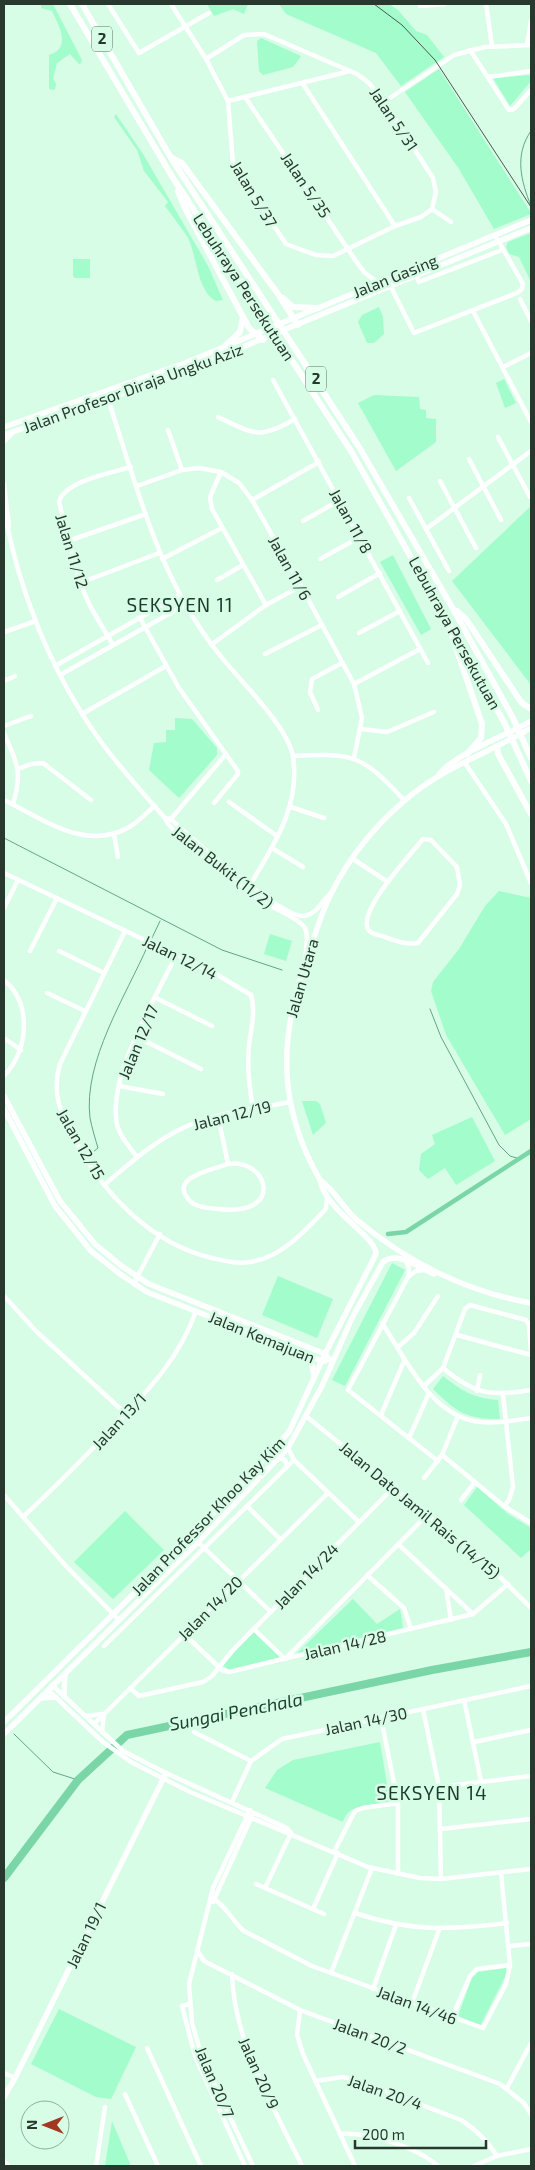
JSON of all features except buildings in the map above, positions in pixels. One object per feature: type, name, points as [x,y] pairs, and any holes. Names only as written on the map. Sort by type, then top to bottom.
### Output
[{"type":"highway","name":"Lebuhraya Persekutuan","points":[[70,4],[173,178],[351,451],[444,612],[504,722],[531,781]]},
{"type":"highway","name":"Lebuhraya Persekutuan","points":[[82,4],[171,158],[359,446],[452,607],[513,718],[531,758]]},
{"type":"highway","points":[[171,158],[182,163],[278,294],[297,326]]},
{"type":"highway","points":[[173,178],[185,208],[244,317],[263,340]]},
{"type":"highway","points":[[278,294],[293,307],[319,308]]},
{"type":"highway","points":[[224,346],[240,332],[244,317]]},
{"type":"highway","points":[[452,607],[466,619],[521,702],[531,709]]},
{"type":"highway","points":[[444,612],[482,724],[481,738],[467,754]]},
{"type":"highway","points":[[501,742],[498,754],[531,814]]},
{"type":"main road","name":"Jalan Gasing","points":[[263,340],[416,275],[531,220]]},
{"type":"main road","name":"Jalan Gasing","points":[[257,334],[377,282],[496,238],[531,228]]},
{"type":"main road","points":[[370,285],[374,292]]},
{"type":"main road","name":"Jalan Profesor Diraja Ungku Aziz","points":[[4,427],[177,366],[257,334]]},
{"type":"main road","name":"Jalan Profesor Diraja Ungku Aziz","points":[[4,435],[108,399],[263,340]]},
{"type":"main road","points":[[4,441],[13,432]]},
{"type":"main road","points":[[501,742],[529,726]]},
{"type":"main road","name":"Jalan Utara","points":[[439,775],[442,769],[467,754],[501,742]]},
{"type":"main road","name":"Jalan Utara","points":[[501,742],[465,763],[439,775],[404,800],[382,822],[353,858],[331,893],[294,997],[287,1040],[290,1102],[299,1137],[320,1180],[326,1184],[349,1212],[370,1230],[446,1278],[494,1295],[531,1303]]},
{"type":"main road","name":"Jalan Kemajuan","points":[[4,1096],[60,1201],[96,1244],[137,1277],[149,1284],[325,1354],[330,1360]]},
{"type":"main road","name":"Jalan Kemajuan","points":[[4,1109],[55,1206],[70,1227],[91,1251],[135,1285],[147,1292],[267,1340],[322,1361],[330,1360]]},
{"type":"main road","name":"Jalan Professor Khoo Kay Kim","points":[[4,1722],[222,1505],[289,1432],[325,1354],[374,1259],[376,1248],[345,1219],[327,1197],[320,1180]]},
{"type":"main road","name":"Jalan Professor Khoo Kay Kim","points":[[4,1734],[49,1687],[198,1542],[288,1448],[306,1416],[352,1318],[383,1262],[396,1257],[446,1278]]},
{"type":"main road","points":[[315,1397],[330,1360],[352,1318]]},
{"type":"main road","points":[[267,1340],[270,1332]]},
{"type":"main road","points":[[305,1354],[312,1365],[314,1378]]},
{"type":"main road","points":[[30,1696],[49,1687],[51,1678],[62,1664]]},
{"type":"main road","points":[[64,1696],[66,1672]]},
{"type":"main road","points":[[39,1698],[56,1697]]},
{"type":"main road","name":"Jalan 19/1","points":[[4,2096],[15,2078],[166,1773]]},
{"type":"street","points":[[108,4],[139,53],[209,13]]},
{"type":"street","name":"Jalan 5/37","points":[[171,4],[206,59],[228,101],[233,164],[277,233],[286,244],[316,255],[332,256],[349,249]]},
{"type":"street","points":[[420,6],[446,4]]},
{"type":"street","points":[[486,4],[492,46]]},
{"type":"street","points":[[384,102],[449,58],[470,50],[492,46],[529,45],[531,21]]},
{"type":"street","name":"Jalan 5/31","points":[[206,59],[244,35],[264,34],[369,82],[433,178],[436,192],[432,209]]},
{"type":"street","points":[[470,50],[510,111],[531,90]]},
{"type":"street","points":[[488,77],[531,71]]},
{"type":"street","points":[[228,101],[350,72]]},
{"type":"street","points":[[303,84],[395,226]]},
{"type":"street","name":"Jalan 5/35","points":[[246,97],[365,273],[370,285]]},
{"type":"street","points":[[349,249],[395,226],[421,217],[432,209],[451,222]]},
{"type":"street","points":[[390,285],[411,332],[416,333],[517,293],[522,289],[523,284],[496,238]]},
{"type":"street","name":"Jalan Gasing","points":[[416,275],[420,282],[502,250]]},
{"type":"street","name":"Jalan 5/35","points":[[365,273],[377,282]]},
{"type":"street","points":[[520,299],[531,321]]},
{"type":"street","points":[[473,311],[531,422]]},
{"type":"street","points":[[503,367],[531,353]]},
{"type":"street","name":"Jalan 11/8","points":[[274,380],[428,663]]},
{"type":"street","points":[[108,399],[159,553],[185,605],[211,645],[272,717],[293,756],[294,779],[291,806],[272,848],[247,890]]},
{"type":"street","points":[[218,417],[248,431],[264,434],[295,419]]},
{"type":"street","points":[[168,430],[182,470]]},
{"type":"street","points":[[498,437],[530,497]]},
{"type":"street","points":[[426,530],[531,451]]},
{"type":"street","points":[[469,459],[501,520]]},
{"type":"street","points":[[252,500],[319,462]]},
{"type":"street","name":"Jalan 11/12","points":[[113,645],[80,584],[59,499],[72,486],[130,467]]},
{"type":"street","name":"Jalan 11/6","points":[[136,486],[182,470],[199,468],[221,472],[239,483],[252,500],[354,684],[362,718],[354,758]]},
{"type":"street","points":[[221,472],[210,503],[222,528],[266,604]]},
{"type":"street","points":[[440,481],[476,548]]},
{"type":"street","name":"Jalan Bukit (11/2)","points":[[4,484],[9,528]]},
{"type":"street","points":[[409,498],[449,571]]},
{"type":"street","points":[[302,521],[340,500]]},
{"type":"street","name":"Jalan Bukit (11/2)","points":[[4,509],[18,569],[36,621],[55,666],[99,740],[155,806],[204,857],[247,890],[304,927],[307,935],[305,963]]},
{"type":"street","points":[[68,541],[146,514]]},
{"type":"street","points":[[162,559],[222,528]]},
{"type":"street","points":[[320,559],[360,537]]},
{"type":"street","points":[[80,584],[159,553]]},
{"type":"street","points":[[218,580],[243,564]]},
{"type":"street","points":[[338,597],[380,573]]},
{"type":"street","points":[[211,645],[266,604],[301,586]]},
{"type":"street","points":[[55,666],[180,595]]},
{"type":"street","points":[[60,675],[185,605]]},
{"type":"street","points":[[359,632],[400,611]]},
{"type":"street","points":[[140,618],[166,666],[238,770],[238,774],[214,803]]},
{"type":"street","points":[[4,632],[36,621]]},
{"type":"street","points":[[265,654],[322,625]]},
{"type":"street","points":[[354,684],[420,649]]},
{"type":"street","points":[[318,710],[310,692],[312,679],[342,662]]},
{"type":"street","points":[[82,714],[166,666]]},
{"type":"street","points":[[4,681],[15,676]]},
{"type":"street","points":[[361,729],[387,732],[434,712]]},
{"type":"street","points":[[4,726],[31,716]]},
{"type":"street","points":[[4,733],[18,769],[18,787],[13,804]]},
{"type":"street","points":[[168,820],[226,754]]},
{"type":"street","points":[[293,756],[330,755],[354,758],[381,775],[404,800]]},
{"type":"street","points":[[18,769],[31,764],[43,763],[91,800]]},
{"type":"street","points":[[465,763],[506,824],[531,883]]},
{"type":"street","points":[[4,800],[44,821],[81,836],[91,838],[114,834],[131,826],[155,806]]},
{"type":"street","points":[[230,802],[278,836]]},
{"type":"street","points":[[291,806],[324,818]]},
{"type":"street","name":"Jalan Bukit (11/2)","points":[[168,820],[250,885],[299,916],[312,913],[331,893]]},
{"type":"street","points":[[114,834],[118,858]]},
{"type":"street","points":[[425,839],[432,840],[457,867],[460,877],[457,894],[436,923],[424,938],[410,944],[372,933],[368,928],[370,911],[388,882],[425,839]]},
{"type":"street","points":[[272,848],[302,867]]},
{"type":"street","points":[[353,858],[388,882]]},
{"type":"street","name":"Jalan 12/14","points":[[4,873],[176,955],[245,990],[251,995],[254,1008],[249,1046],[249,1083],[253,1108]]},
{"type":"street","points":[[4,908],[18,880]]},
{"type":"street","points":[[30,951],[57,898]]},
{"type":"street","name":"Jalan 12/15","points":[[125,931],[60,1064],[55,1092],[59,1108],[78,1146],[104,1185],[127,1210],[181,1248],[229,1263],[250,1262],[276,1253],[298,1236],[324,1211],[327,1197]]},
{"type":"street","points":[[59,950],[104,973]]},
{"type":"street","name":"Jalan 12/17","points":[[137,1157],[119,1130],[116,1122],[119,1086],[123,1069],[176,955]]},
{"type":"street","points":[[4,980],[17,997],[24,1017],[21,1050],[4,1076]]},
{"type":"street","points":[[47,993],[85,1011]]},
{"type":"street","points":[[156,998],[212,1026]]},
{"type":"street","points":[[137,1037],[201,1068]]},
{"type":"street","points":[[4,1038],[21,1050]]},
{"type":"street","points":[[119,1086],[163,1094]]},
{"type":"street","name":"Jalan 12/19","points":[[104,1185],[137,1157],[185,1127],[218,1116],[290,1102]]},
{"type":"street","points":[[218,1116],[228,1164]]},
{"type":"street","points":[[228,1164],[243,1164],[254,1169],[260,1178],[263,1189],[263,1196],[258,1203],[246,1210],[229,1210],[202,1206],[189,1200],[184,1192],[185,1184],[190,1177],[228,1164]]},
{"type":"street","points":[[135,1285],[137,1277],[160,1234]]},
{"type":"street","points":[[406,1261],[409,1268],[408,1277],[348,1387],[352,1394],[438,1461]]},
{"type":"street","points":[[408,1277],[416,1271],[426,1270]]},
{"type":"street","points":[[4,1296],[36,1331],[126,1414]]},
{"type":"street","points":[[398,1347],[414,1333],[438,1296]]},
{"type":"street","points":[[424,1386],[443,1368],[467,1306],[474,1305],[524,1319],[529,1325],[531,1353],[456,1335]]},
{"type":"street","name":"Jalan 13/1","points":[[23,1517],[126,1414],[174,1356],[196,1311]]},
{"type":"street","points":[[382,1324],[429,1393],[444,1407],[458,1416],[481,1422],[531,1418]]},
{"type":"street","points":[[381,1415],[405,1359]]},
{"type":"street","points":[[443,1368],[459,1382],[477,1391],[503,1394],[531,1390]]},
{"type":"street","points":[[477,1391],[480,1375]]},
{"type":"street","points":[[409,1438],[429,1393]]},
{"type":"street","points":[[503,1394],[513,1487],[509,1500],[504,1506]]},
{"type":"street","name":"Jalan Dato Jamil Rais (14/15)","points":[[306,1416],[395,1486],[483,1560],[531,1608]]},
{"type":"street","points":[[424,1478],[442,1455],[458,1416]]},
{"type":"street","points":[[288,1448],[294,1460],[358,1522]]},
{"type":"street","points":[[442,1455],[504,1506],[531,1523]]},
{"type":"street","points":[[279,1458],[285,1460],[288,1466]]},
{"type":"street","points":[[104,1646],[294,1460]]},
{"type":"street","points":[[461,1500],[475,1482]]},
{"type":"street","name":"Jalan 14/24","points":[[130,1688],[139,1696],[194,1684],[212,1676],[218,1666],[395,1486]]},
{"type":"street","name":"Jalan 14/20","points":[[94,1724],[280,1538],[328,1493]]},
{"type":"street","points":[[4,1494],[65,1566],[119,1620]]},
{"type":"street","points":[[247,1506],[280,1538]]},
{"type":"street","points":[[254,1629],[285,1659],[428,1514]]},
{"type":"street","points":[[198,1542],[271,1612]]},
{"type":"street","points":[[398,1544],[473,1614]]},
{"type":"street","points":[[367,1575],[404,1608],[411,1629]]},
{"type":"street","name":"Jalan 14/28","points":[[218,1666],[229,1672],[473,1614],[508,1584]]},
{"type":"street","points":[[446,1587],[451,1620]]},
{"type":"street","points":[[184,1634],[218,1666]]},
{"type":"street","name":"Jalan 14/30","points":[[232,1802],[251,1761],[282,1739],[531,1686]]},
{"type":"street","points":[[49,1687],[64,1696],[123,1751],[166,1773],[287,1828],[291,1833]]},
{"type":"street","points":[[49,1687],[56,1697],[119,1755],[163,1779],[284,1833],[291,1833],[372,1868],[398,1874],[441,1879],[531,1869]]},
{"type":"street","points":[[464,1700],[481,1781]]},
{"type":"street","points":[[423,1709],[439,1786],[441,1879]]},
{"type":"street","points":[[85,1716],[105,1714],[102,1732]]},
{"type":"street","points":[[381,1718],[398,1803],[398,1874]]},
{"type":"street","points":[[84,1723],[94,1724]]},
{"type":"street","points":[[94,1724],[96,1735]]},
{"type":"street","points":[[474,1742],[531,1730]]},
{"type":"street","points":[[194,1732],[251,1761]]},
{"type":"street","points":[[439,1786],[531,1776]]},
{"type":"street","points":[[313,1909],[355,1811],[398,1803]]},
{"type":"street","points":[[237,1812],[241,1818],[242,1830],[254,1824],[264,1824]]},
{"type":"street","name":"Jalan 20/7","points":[[252,1812],[218,1875],[210,1898],[210,1906],[190,1975],[189,2004],[202,2057],[253,2166]]},
{"type":"street","points":[[441,1830],[531,1819]]},
{"type":"street","name":"Jalan 20/7","points":[[210,1906],[215,1900],[242,1830]]},
{"type":"street","points":[[265,1888],[291,1833]]},
{"type":"street","points":[[332,1973],[372,1868]]},
{"type":"street","name":"Jalan 14/46","points":[[215,1900],[224,1907],[236,1925],[244,1932],[312,1966],[412,2004],[483,2028],[506,1984],[510,1965],[510,1946],[501,1873]]},
{"type":"street","points":[[256,1884],[324,1914]]},
{"type":"street","points":[[355,1913],[396,1925],[439,1930],[507,1923]]},
{"type":"street","points":[[373,1989],[396,1925]]},
{"type":"street","points":[[412,2004],[439,1930]]},
{"type":"street","points":[[510,1946],[531,1944]]},
{"type":"street","name":"Jalan 20/2","points":[[197,1950],[204,1960],[300,2010],[506,2088],[524,2104],[531,2114]]},
{"type":"street","points":[[194,1962],[204,1960]]},
{"type":"street","points":[[452,2018],[470,1976],[477,1969],[510,1965]]},
{"type":"street","name":"Jalan 20/9","points":[[232,1974],[233,2000],[238,2027],[302,2166]]},
{"type":"street","name":"Jalan 20/7","points":[[189,2004],[182,2006],[195,2056],[245,2166]]},
{"type":"street","points":[[300,2010],[297,2035],[316,2082],[355,2166]]},
{"type":"street","points":[[506,2088],[531,2043]]},
{"type":"street","points":[[147,2048],[201,2166]]},
{"type":"street","points":[[4,2073],[15,2078]]},
{"type":"street","name":"Jalan 20/4","points":[[316,2082],[343,2077],[359,2081],[461,2120],[475,2128],[487,2140],[497,2156]]},
{"type":"street","points":[[125,2094],[158,2166]]},
{"type":"street","points":[[96,2166],[106,2107]]},
{"type":"street","points":[[340,2134],[355,2133],[383,2140],[427,2158],[438,2166]]},
{"type":"street","points":[[474,2166],[497,2156],[531,2149]]},
{"type":"street","points":[[4,2161],[8,2166]]},
{"type":"green space","points":[[41,4],[53,4],[82,60],[80,65],[70,54],[57,63],[53,79],[56,84],[55,90],[49,89],[49,55],[56,52],[60,47],[62,36],[52,11],[41,8]]},
{"type":"green space","points":[[207,4],[248,4],[244,14],[233,9],[214,16]]},
{"type":"green space","points":[[279,4],[389,4],[398,10],[416,31],[427,35],[444,57],[401,86],[376,53],[286,14]]},
{"type":"green space","points":[[261,38],[301,56],[293,67],[263,75],[259,71],[257,41]]},
{"type":"green space","points":[[439,69],[531,214],[494,229],[459,169],[405,92]]},
{"type":"green space","points":[[531,75],[531,81],[510,106],[493,78]]},
{"type":"green space","points":[[116,114],[143,154],[208,266],[223,300],[216,301],[205,289],[198,273],[188,238],[165,206],[168,202],[144,171],[137,150],[114,117]]},
{"type":"green space","points":[[531,233],[531,282],[519,257],[509,254],[506,247],[508,242]]},
{"type":"green space","points":[[73,259],[90,259],[90,278],[75,278],[73,276]]},
{"type":"green space","points":[[379,307],[383,317],[384,334],[374,343],[367,343],[358,322],[362,315]]},
{"type":"green space","points":[[504,379],[516,403],[505,408],[496,383]]},
{"type":"green space","points":[[374,395],[419,397],[420,409],[426,410],[426,418],[436,419],[436,442],[396,471],[358,403]]},
{"type":"green space","points":[[531,506],[531,685],[452,581]]},
{"type":"green space","points":[[393,555],[431,629],[421,635],[380,562]]},
{"type":"green space","points":[[175,718],[192,719],[217,748],[217,755],[179,798],[149,770],[154,743],[166,742],[166,730],[175,730]]},
{"type":"green space","points":[[499,891],[531,898],[531,1119],[505,1135],[446,1035],[431,991],[433,982],[459,949],[485,906]]},
{"type":"green space","points":[[270,934],[292,941],[286,961],[264,954]]},
{"type":"green space","points":[[302,1101],[316,1101],[320,1104],[326,1123],[313,1135]]},
{"type":"green space","points":[[472,1117],[495,1161],[456,1185],[445,1168],[428,1179],[419,1170],[421,1154],[435,1144],[432,1135]]},
{"type":"green space","points":[[392,1263],[405,1270],[345,1386],[332,1380]]},
{"type":"green space","points":[[278,1276],[333,1299],[317,1338],[262,1315]]},
{"type":"green space","points":[[443,1376],[468,1393],[482,1398],[498,1400],[500,1419],[478,1418],[456,1409],[433,1389]]},
{"type":"green space","points":[[477,1487],[507,1513],[531,1528],[531,1549],[521,1558],[464,1505]]},
{"type":"green space","points":[[125,1511],[164,1550],[113,1599],[74,1562]]},
{"type":"green space","points":[[353,1599],[377,1624],[400,1609],[403,1628],[296,1654]]},
{"type":"green space","points":[[254,1632],[280,1657],[230,1670],[222,1665]]},
{"type":"green space","points":[[380,1742],[390,1803],[356,1808],[350,1811],[343,1822],[265,1788],[277,1770],[293,1760]]},
{"type":"green space","points":[[506,1968],[507,1973],[480,2026],[458,2016],[472,1978],[478,1972]]},
{"type":"green space","points":[[59,2009],[136,2047],[111,2099],[96,2097],[31,2064]]},
{"type":"green space","points":[[112,2121],[131,2166],[105,2166]]},
{"type":"waterway","points":[[531,131],[522,149],[521,159],[522,178],[531,206]]},
{"type":"waterway","points":[[4,838],[222,950],[282,970]]},
{"type":"waterway","points":[[152,938],[160,921]]},
{"type":"waterway","points":[[88,1156],[98,1148],[90,1118],[90,1096],[99,1052],[148,945]]},
{"type":"waterway","points":[[430,1009],[441,1037],[499,1145],[510,1156],[520,1159]]},
{"type":"waterway","points":[[388,1234],[406,1232],[531,1151]]},
{"type":"waterway","name":"Sungai Penchala","points":[[4,1878],[78,1780],[127,1735],[432,1670],[531,1652]]},
{"type":"waterway","points":[[14,1734],[53,1772],[78,1780]]},
{"type":"tram line","points":[[374,4],[402,25],[435,60],[531,207]]},
{"type":"district","name":"SEKSYEN 11","points":[[180,605]]},
{"type":"district","name":"SEKSYEN 14","points":[[432,1793]]}]
